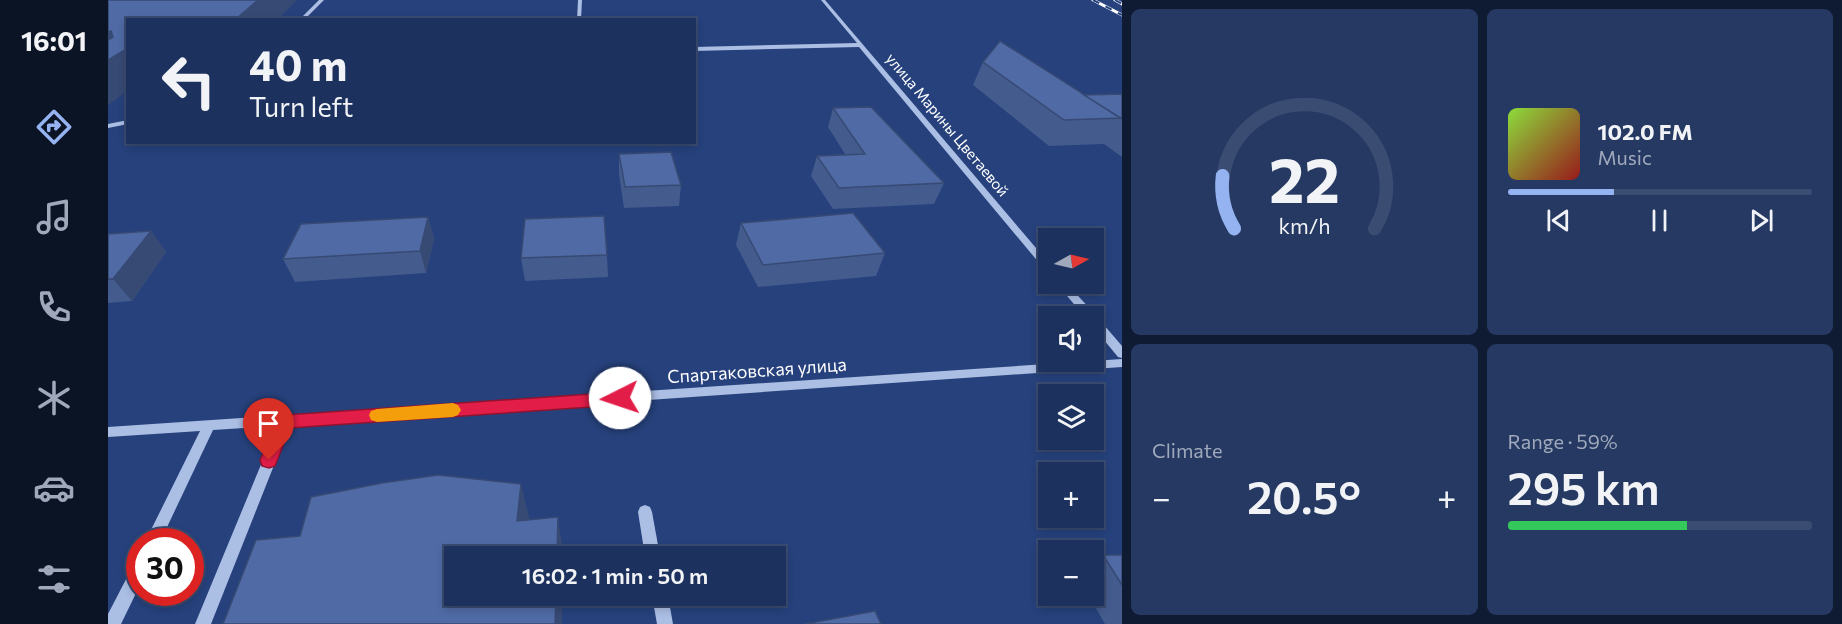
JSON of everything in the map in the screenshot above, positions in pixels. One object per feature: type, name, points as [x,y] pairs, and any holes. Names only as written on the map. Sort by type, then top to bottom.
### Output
[{"type":"street","points":[[303,18],[322,0]]},
{"type":"street","points":[[579,18],[580,0]]},
{"type":"street","name":"улица Марины Цветаевой","points":[[823,0],[1038,256]]},
{"type":"street","points":[[696,49],[859,45]]},
{"type":"street","points":[[108,126],[126,122]]},
{"type":"street","points":[[1071,294],[1081,306]]},
{"type":"street","points":[[1104,333],[1122,354]]},
{"type":"street","name":"Спартаковская улица","points":[[108,432],[285,422],[1122,363]]},
{"type":"street","points":[[203,624],[285,422]]},
{"type":"street","points":[[159,528],[209,426]]},
{"type":"street","points":[[645,512],[651,546]]},
{"type":"street","points":[[112,624],[126,596]]},
{"type":"street","points":[[662,606],[665,624]]},
{"type":"building","points":[[108,0],[258,0],[237,18],[126,18],[126,49],[108,60],[108,39],[113,37],[111,31],[108,32]]},
{"type":"building","points":[[1000,41],[1121,118],[1064,120],[983,62]]},
{"type":"building","points":[[1122,94],[1122,119],[1084,95]]},
{"type":"building","points":[[871,107],[944,183],[839,188],[817,156],[865,154],[833,108]]},
{"type":"building","points":[[671,152],[681,185],[625,187],[619,154]]},
{"type":"building","points":[[853,213],[885,253],[763,265],[741,223]]},
{"type":"building","points":[[604,216],[607,255],[521,258],[525,219]]},
{"type":"building","points":[[428,217],[420,251],[283,259],[301,224]]},
{"type":"building","points":[[151,231],[113,279],[108,279],[108,234]]},
{"type":"building","points":[[438,475],[521,484],[517,521],[558,517],[557,546],[444,546],[444,606],[556,606],[555,624],[223,624],[256,540],[300,536],[311,497]]},
{"type":"building","points":[[1104,555],[1122,555],[1122,585],[1104,557]]},
{"type":"building","points":[[875,611],[881,624],[805,624]]},
{"type":"railway","points":[[1093,0],[1122,15]]},
{"type":"railway","points":[[1115,0],[1122,4]]},
{"type":"slow traffic","points":[[377,415],[453,410]]},
{"type":"route","points":[[269,460],[285,422],[620,398]]}]
